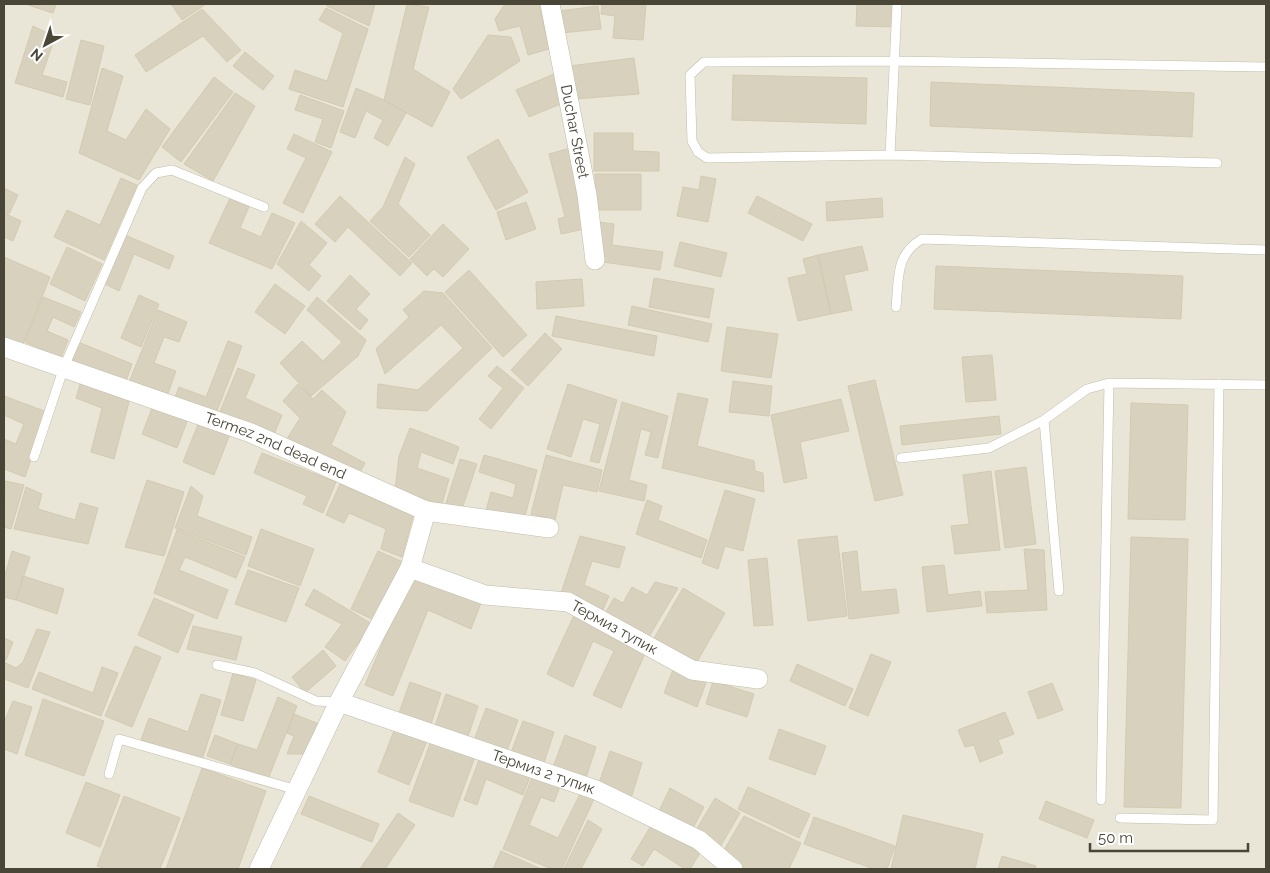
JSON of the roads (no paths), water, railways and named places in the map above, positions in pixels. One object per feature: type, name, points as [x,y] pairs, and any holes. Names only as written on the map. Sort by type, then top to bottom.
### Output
[{"type":"street","name":"Duchar Street","points":[[550,4],[587,195],[595,260]]},
{"type":"street","name":"Termez 2nd dead end","points":[[4,347],[250,434],[426,510],[550,528]]},
{"type":"street","points":[[259,869],[339,702],[410,568],[426,510]]},
{"type":"street","name":"Термиз тупик","points":[[410,568],[484,595],[568,602],[692,670],[758,678]]},
{"type":"street","name":"Термиз 2 тупик","points":[[339,702],[596,790],[699,840],[733,869]]},
{"type":"lane","points":[[890,155],[897,4]]},
{"type":"lane","points":[[1217,163],[890,155],[707,158],[698,152],[692,141],[690,75],[704,62],[894,61],[1266,67]]},
{"type":"lane","points":[[34,457],[64,367],[142,188],[156,173],[172,170],[264,207]]},
{"type":"lane","points":[[896,307],[901,260],[909,247],[922,239],[1266,250]]},
{"type":"lane","points":[[1101,800],[1109,383]]},
{"type":"lane","points":[[901,458],[989,448],[1044,420],[1086,389],[1109,383],[1266,385]]},
{"type":"lane","points":[[1120,818],[1213,820],[1219,384]]},
{"type":"lane","points":[[1044,420],[1059,591]]},
{"type":"lane","points":[[217,666],[255,673],[316,701],[339,702]]},
{"type":"lane","points":[[109,774],[119,739],[297,790]]}]
